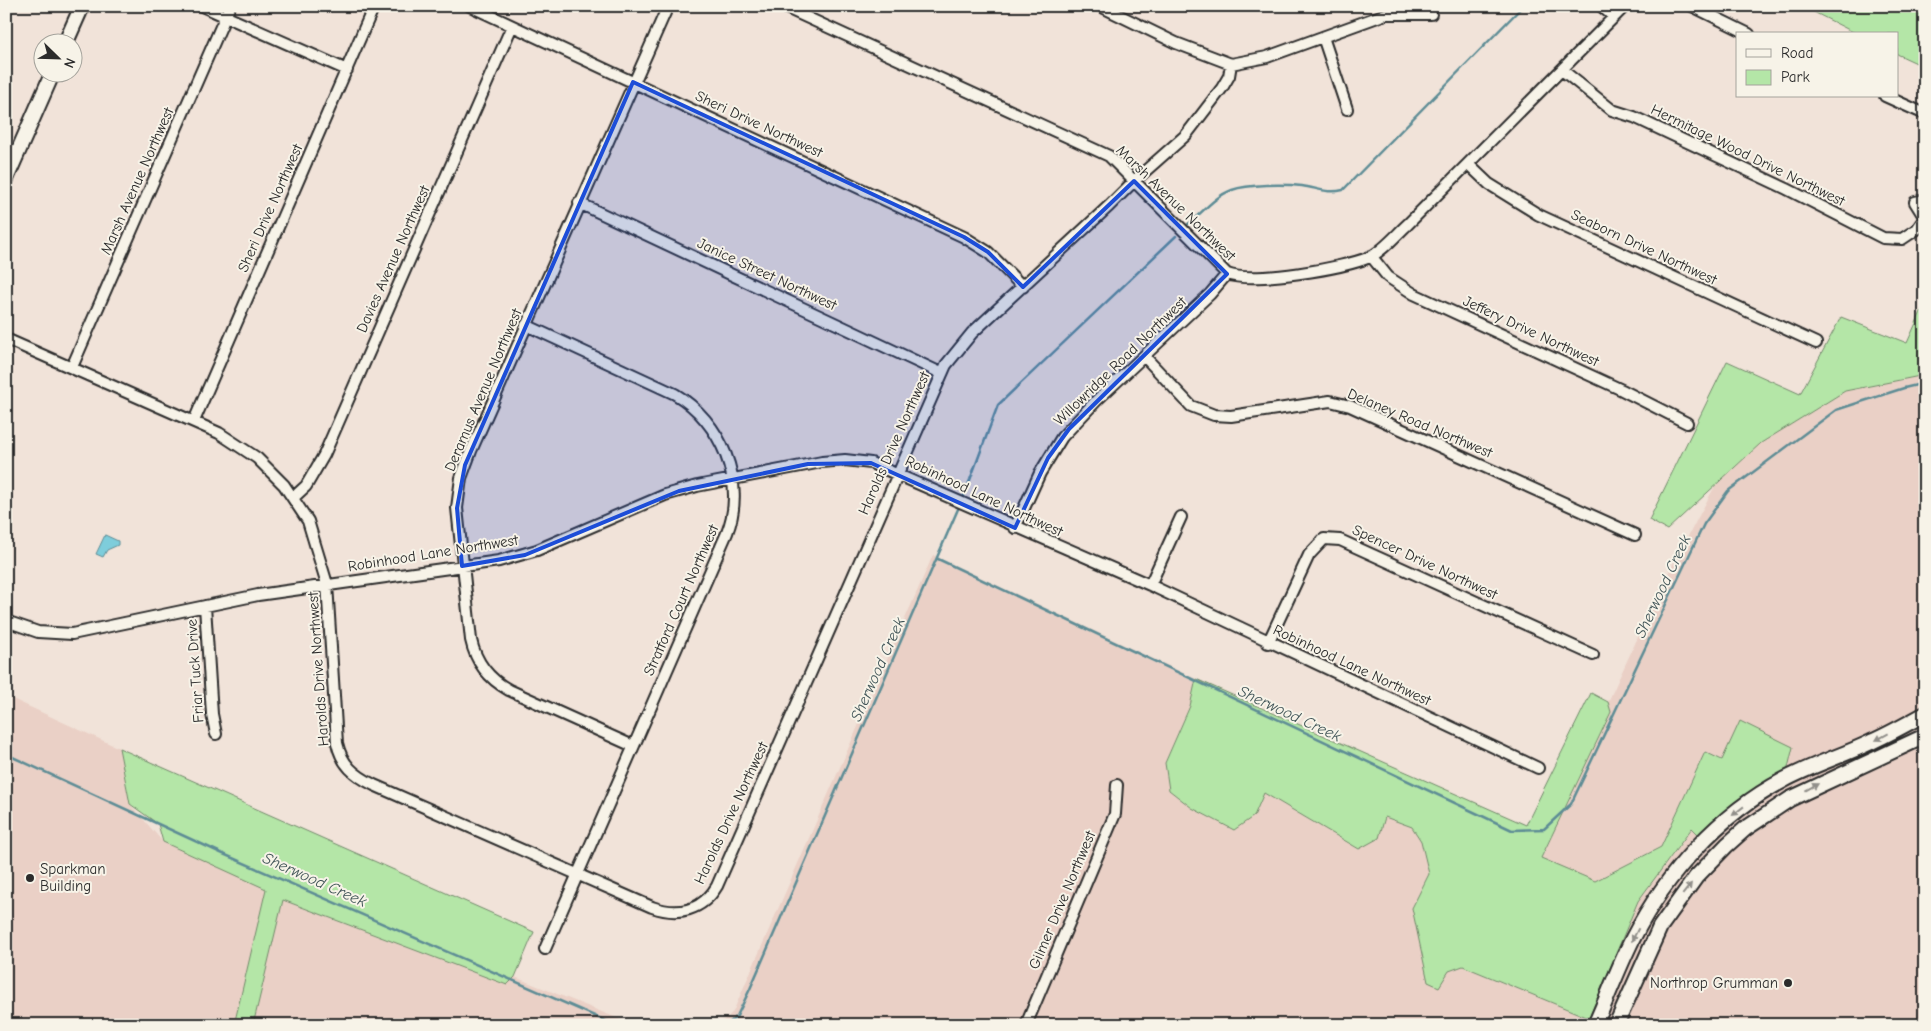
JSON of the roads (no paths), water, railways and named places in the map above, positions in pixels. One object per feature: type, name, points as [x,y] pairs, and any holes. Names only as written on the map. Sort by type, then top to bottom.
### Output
[{"type":"main road","points":[[70,32],[82,6]]},
{"type":"main road","points":[[6,180],[49,82]]},
{"type":"main road","points":[[1595,1025],[1633,938],[1655,899],[1683,863],[1717,829],[1763,792],[1782,781],[1871,742],[1925,714]]},
{"type":"main road","points":[[1616,1025],[1660,927],[1696,877],[1727,845],[1745,829],[1790,799],[1925,736]]},
{"type":"street","points":[[202,6],[347,70]]},
{"type":"street","name":"Marsh Avenue Northwest","points":[[72,367],[230,6]]},
{"type":"street","name":"Sheri Drive Northwest","points":[[194,421],[374,6]]},
{"type":"street","name":"Sheri Drive Northwest","points":[[470,6],[969,240],[995,258],[1023,287]]},
{"type":"street","name":"Deramus Avenue Northwest","points":[[633,746],[509,690],[489,676],[479,663],[473,648],[456,508],[461,478],[579,203],[668,6]]},
{"type":"street","name":"Marsh Avenue Northwest","points":[[782,6],[1109,156],[1227,274],[1234,277],[1278,277],[1371,256],[1408,224],[1624,6]]},
{"type":"street","points":[[1100,6],[1112,9],[1176,42],[1231,64],[1268,57],[1386,14],[1431,14]]},
{"type":"street","points":[[1602,6],[1614,17]]},
{"type":"street","points":[[1692,6],[1745,32]]},
{"type":"street","name":"Davies Avenue Northwest","points":[[293,498],[306,486],[324,455],[512,26]]},
{"type":"street","points":[[1323,37],[1347,109]]},
{"type":"street","name":"Harolds Drive Northwest","points":[[6,339],[227,437],[257,458],[278,478],[293,498],[311,529],[328,584],[336,743],[346,766],[355,774],[374,785],[652,907],[670,912],[681,912],[696,907],[713,892],[897,472],[951,356],[968,337],[1192,128],[1226,81],[1231,64]]},
{"type":"street","name":"Hermitage Wood Drive Northwest","points":[[1562,70],[1612,110],[1661,130],[1883,238],[1902,239],[1917,229],[1924,219]]},
{"type":"street","points":[[1889,98],[1925,114]]},
{"type":"street","name":"Seaborn Drive Northwest","points":[[1468,164],[1489,184],[1539,216],[1816,343]]},
{"type":"street","points":[[1924,219],[1915,202],[1925,200]]},
{"type":"street","name":"Janice Street Northwest","points":[[579,203],[942,373]]},
{"type":"street","name":"Jeffery Drive Northwest","points":[[1371,256],[1388,277],[1414,294],[1614,386],[1687,423]]},
{"type":"street","name":"Willowridge Road Northwest","points":[[1015,528],[1040,473],[1062,438],[1097,400],[1210,294],[1227,274]]},
{"type":"street","name":"Stratford Court Northwest","points":[[526,325],[674,394],[692,406],[717,436],[732,479],[733,506],[730,525],[545,949]]},
{"type":"street","name":"Delaney Road Northwest","points":[[1144,356],[1191,406],[1214,415],[1231,416],[1330,401],[1350,406],[1635,536]]},
{"type":"street","name":"Robinhood Lane Northwest","points":[[6,621],[38,632],[72,634],[205,606],[328,584],[462,566],[525,554],[664,496],[732,479],[835,461],[871,462],[897,472],[1015,528],[1150,585],[1268,643],[1538,768]]},
{"type":"street","points":[[1150,585],[1181,518]]},
{"type":"street","name":"Spencer Drive Northwest","points":[[1268,643],[1309,555],[1324,539],[1340,540],[1592,655]]},
{"type":"street","name":"Friar Tuck Drive","points":[[205,606],[212,714],[216,734]]},
{"type":"street","name":"Gilmer Drive Northwest","points":[[1026,1025],[1114,814],[1117,785]]},
{"type":"water","points":[[105,535],[118,541],[118,545],[107,550],[103,557],[96,554]]},
{"type":"waterway","points":[[1187,225],[1220,196],[1239,188],[1286,185],[1327,191],[1343,190],[1523,6]]},
{"type":"waterway","points":[[964,496],[998,405],[1176,236]]},
{"type":"waterway","name":"Sherwood Creek","points":[[938,559],[1512,830],[1544,829],[1571,804],[1704,524],[1728,491],[1836,410],[1925,383]]},
{"type":"waterway","name":"Sherwood Creek","points":[[727,1025],[737,1016],[750,989],[958,509]]},
{"type":"waterway","name":"Sherwood Creek","points":[[6,754],[221,853],[615,1025]]},
{"type":"place","name":"Sparkman Building","points":[[30,878]]},
{"type":"place","name":"Northrop Grumman","points":[[1788,983]]}]
